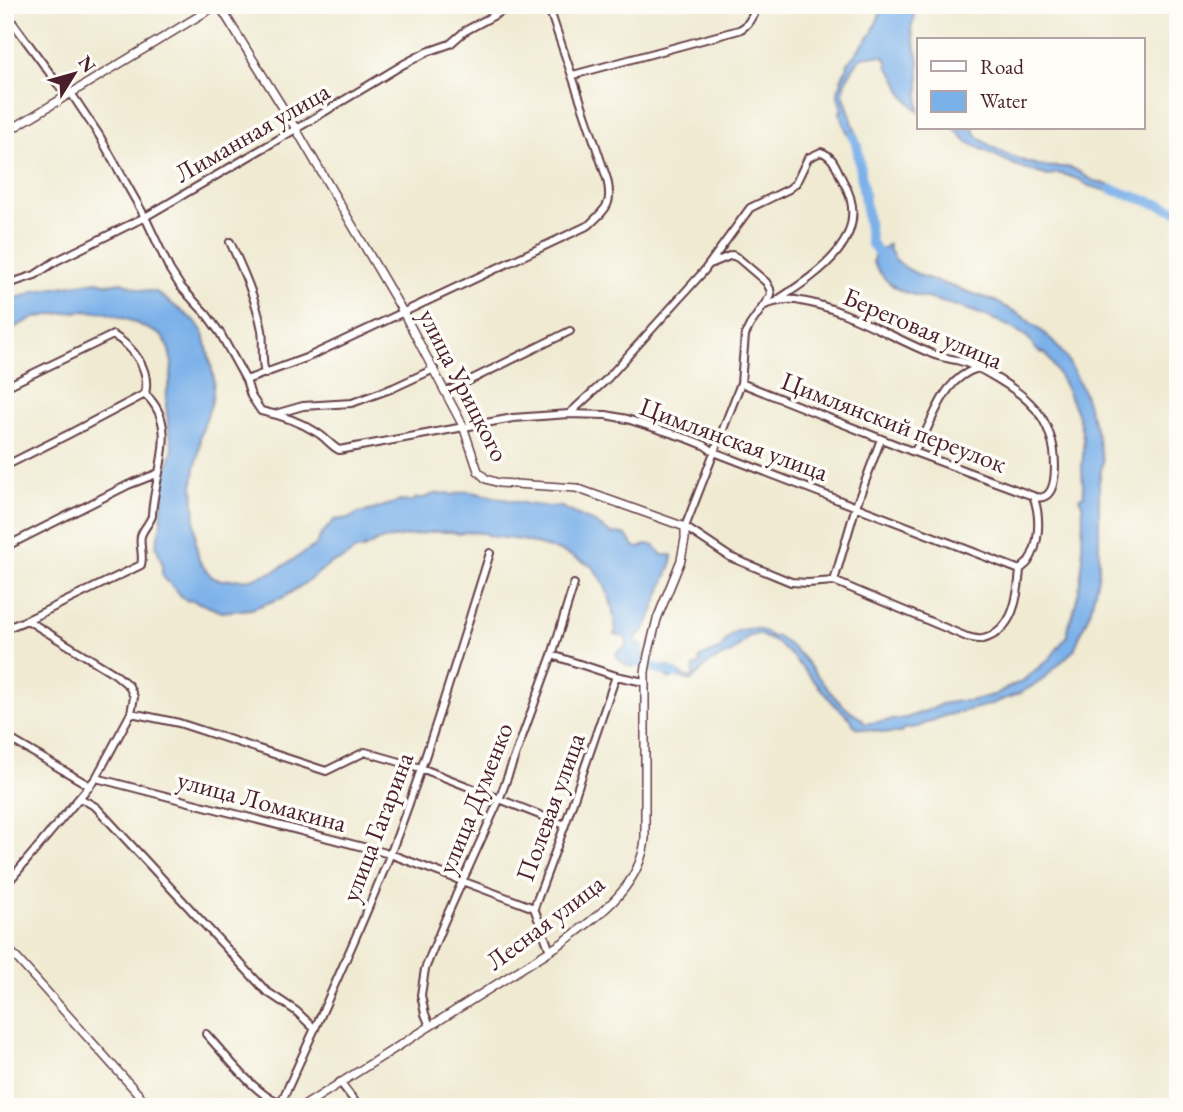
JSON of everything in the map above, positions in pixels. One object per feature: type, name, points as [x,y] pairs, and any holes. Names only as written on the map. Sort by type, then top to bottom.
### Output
[{"type":"street","points":[[5,133],[218,5]]},
{"type":"street","name":"улица Урицкого","points":[[218,5],[296,129],[403,312],[463,426],[478,471],[491,481],[499,483],[576,488],[685,527]]},
{"type":"street","name":"Лиманная улица","points":[[5,285],[35,275],[56,261],[145,217],[404,64],[450,44],[465,31],[513,5]]},
{"type":"street","points":[[5,12],[60,87],[71,93],[99,135],[145,217],[170,270],[181,287],[207,315],[246,380],[306,358],[589,225],[603,211],[610,198],[610,191],[548,5]]},
{"type":"street","points":[[573,75],[739,30],[749,24],[760,5]]},
{"type":"street","points":[[569,414],[615,370],[710,264],[750,208],[789,189],[801,177],[808,158],[821,152],[826,153],[833,161],[852,200],[848,234],[834,258],[824,268],[778,300]]},
{"type":"street","points":[[230,242],[257,309],[265,374]]},
{"type":"street","points":[[710,264],[732,256],[738,258],[766,282],[771,295],[745,335],[741,383],[685,527],[730,557],[791,582],[834,581],[967,638],[982,640],[996,633],[1014,609],[1020,570],[1028,562],[1039,526],[1038,508],[1033,496]]},
{"type":"street","name":"Береговая улица","points":[[764,305],[778,300],[799,300],[838,311],[931,354],[978,368],[1028,401],[1051,436],[1056,461],[1053,485],[1043,498],[1033,496]]},
{"type":"street","points":[[446,392],[570,331]]},
{"type":"street","points":[[5,387],[113,335],[128,346],[144,369],[147,385],[145,394],[5,466]]},
{"type":"street","points":[[914,452],[933,414],[955,380],[978,368]]},
{"type":"street","points":[[275,414],[303,406],[352,403],[434,369]]},
{"type":"street","name":"Цимлянская улица","points":[[246,380],[257,408],[301,423],[339,450],[513,418],[569,414],[606,415],[627,419],[689,439],[714,452],[1020,570]]},
{"type":"street","name":"Цимлянский переулок","points":[[741,383],[1033,496]]},
{"type":"street","points":[[5,629],[141,565],[143,557],[140,541],[152,516],[164,433],[160,413],[145,394]]},
{"type":"street","points":[[834,581],[856,506],[881,439]]},
{"type":"street","points":[[5,547],[128,485],[159,473]]},
{"type":"street","name":"Лесная улица","points":[[302,1107],[550,951],[597,916],[624,890],[638,870],[645,827],[645,672],[657,619],[681,560],[685,527]]},
{"type":"street","name":"улица Гагарина","points":[[281,1105],[352,947],[390,854],[421,768],[490,553]]},
{"type":"street","name":"улица Думенко","points":[[430,1026],[421,995],[425,969],[499,800],[552,655],[574,584]]},
{"type":"street","points":[[5,886],[96,778],[131,713],[134,697],[129,686],[115,674],[27,620]]},
{"type":"street","points":[[552,655],[616,676],[644,682]]},
{"type":"street","name":"Полевая улица","points":[[550,951],[534,908],[616,676]]},
{"type":"street","points":[[131,713],[179,723],[326,771],[365,752],[421,768],[565,825]]},
{"type":"street","points":[[5,736],[90,786]]},
{"type":"street","name":"улица Ломакина","points":[[96,778],[390,854],[534,908]]},
{"type":"street","points":[[80,798],[96,807],[267,991],[296,1010],[316,1029]]},
{"type":"street","points":[[5,945],[147,1106]]},
{"type":"street","points":[[206,1034],[255,1087],[281,1105]]},
{"type":"street","points":[[341,1082],[359,1107]]},
{"type":"water","points":[[884,5],[913,5],[914,19],[911,29],[917,52],[917,110],[904,96],[883,56],[860,58],[847,78],[843,93],[861,148],[855,148],[842,120],[838,91],[848,63],[872,33]]},
{"type":"water","points":[[956,130],[974,130],[983,141],[1003,152],[1042,166],[1074,169],[1092,180],[1117,188],[1126,196],[1089,186],[1069,176],[1057,173],[1048,176],[1017,166],[967,142]]},
{"type":"water","points":[[889,244],[896,260],[906,268],[921,276],[995,301],[1021,315],[1050,338],[1066,357],[1082,388],[1103,461],[1099,482],[1099,572],[1091,609],[1074,650],[1041,681],[1020,693],[989,705],[903,729],[901,733],[858,728],[793,657],[777,643],[758,634],[748,637],[733,652],[709,663],[691,681],[678,677],[670,679],[662,674],[665,666],[670,667],[670,671],[689,678],[693,676],[694,667],[701,663],[700,657],[719,649],[737,631],[755,629],[772,637],[777,636],[790,646],[844,707],[864,723],[871,723],[906,718],[941,704],[994,695],[1020,683],[1050,658],[1067,636],[1079,590],[1083,558],[1083,516],[1079,498],[1084,495],[1083,439],[1069,394],[1045,353],[1036,350],[1022,334],[983,315],[904,292],[890,284],[873,263],[874,255]]},
{"type":"water","points":[[97,281],[108,284],[122,282],[138,289],[156,292],[196,322],[204,334],[214,379],[212,401],[200,437],[193,483],[199,560],[212,577],[219,580],[251,579],[275,571],[316,545],[334,520],[434,494],[452,495],[467,491],[527,504],[559,506],[612,534],[626,535],[635,547],[648,544],[655,546],[662,555],[672,555],[672,562],[646,628],[636,638],[644,652],[640,663],[628,666],[616,655],[626,646],[627,640],[614,634],[616,631],[612,606],[605,586],[590,565],[563,552],[522,540],[483,533],[433,532],[380,540],[331,563],[284,597],[251,609],[222,612],[183,598],[162,574],[162,563],[156,545],[161,524],[163,482],[173,449],[166,405],[172,363],[164,339],[129,320],[104,312],[54,314],[5,329],[5,301],[36,291]]},
{"type":"waterway","points":[[853,136],[857,146],[871,243],[884,260]]},
{"type":"waterway","points":[[1111,189],[1178,211]]},
{"type":"waterway","points":[[632,655],[633,661],[675,674]]}]
